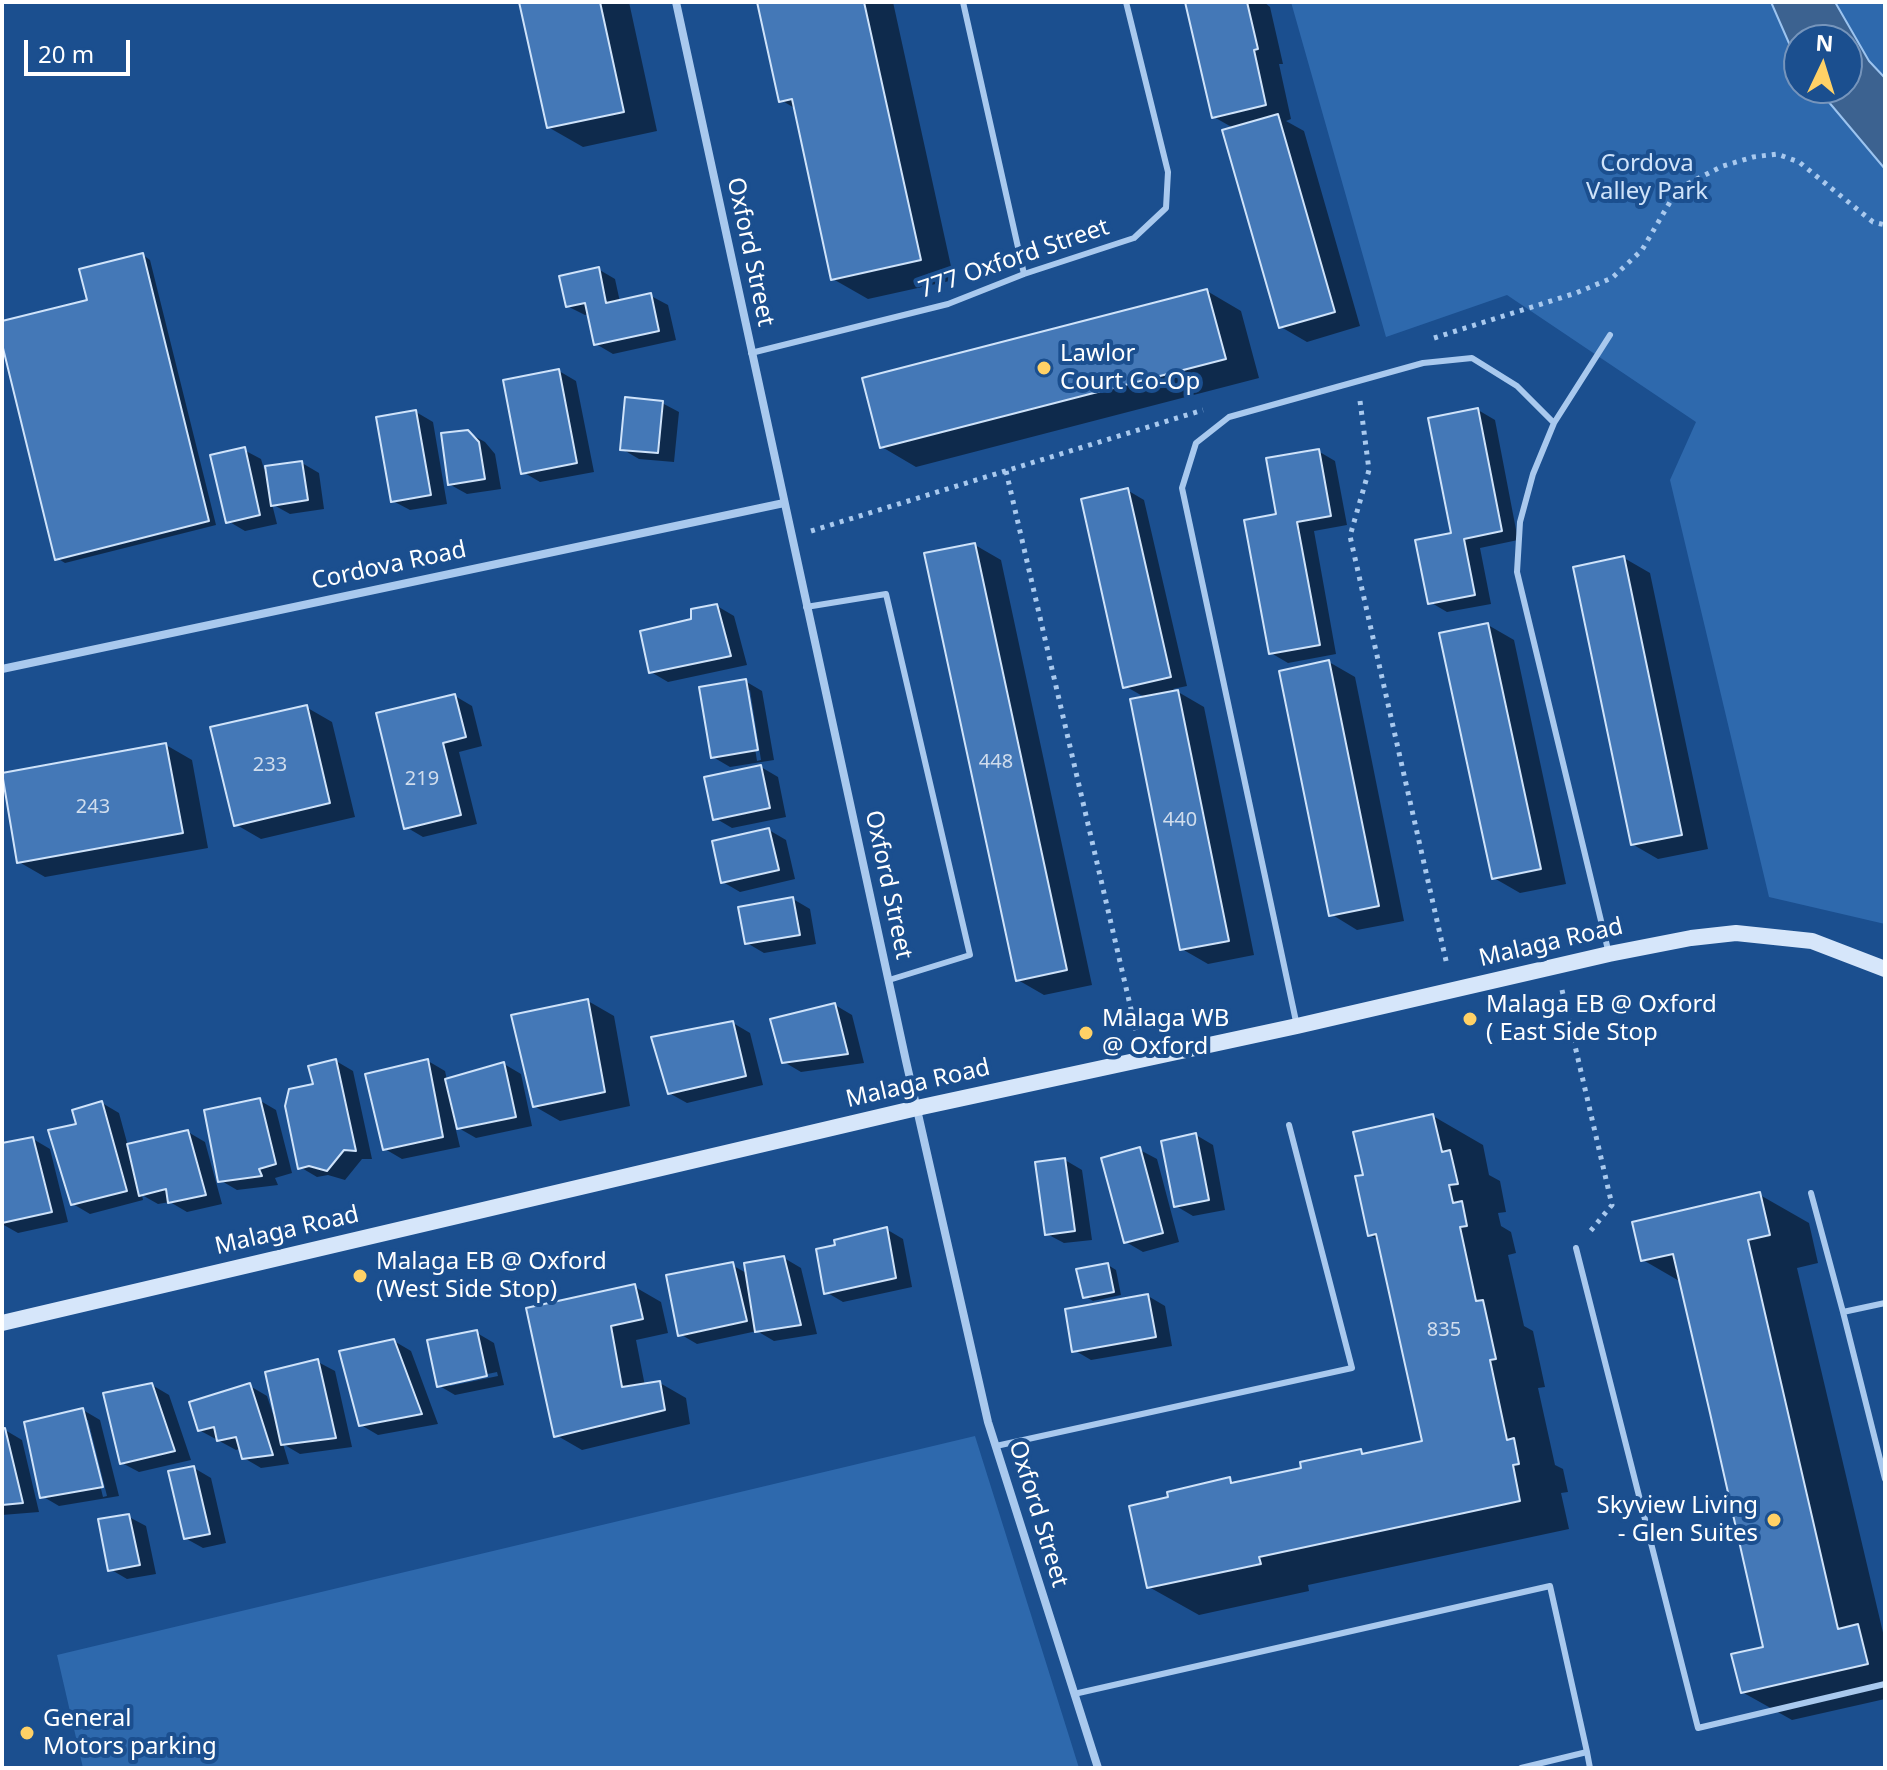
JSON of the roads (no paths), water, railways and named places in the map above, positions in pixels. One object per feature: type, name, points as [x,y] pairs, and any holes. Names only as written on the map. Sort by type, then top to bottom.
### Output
[{"type":"street","name":"Oxford Street","points":[[676,2],[917,1108],[996,1446],[1098,1768]]},
{"type":"street","name":"Cordova Road","points":[[2,669],[784,503]]},
{"type":"street","name":"Malaga Road","points":[[2,1323],[917,1108],[1691,938],[1736,933],[1812,941],[1885,969]]},
{"type":"lane","points":[[963,2],[1024,274]]},
{"type":"lane","name":"777 Oxford Street","points":[[751,353],[948,304],[1024,274],[1134,238],[1166,208],[1168,172],[1126,2]]},
{"type":"lane","points":[[1609,954],[1517,572],[1520,522],[1533,474],[1554,423],[1610,335]]},
{"type":"lane","points":[[1297,1026],[1182,488],[1196,443],[1229,417],[1423,363],[1472,358],[1517,386],[1554,423]]},
{"type":"lane","points":[[806,607],[886,594],[970,955],[889,980]]},
{"type":"lane","points":[[996,1446],[1352,1368],[1289,1125]]},
{"type":"lane","points":[[1811,1193],[1885,1479]]},
{"type":"lane","points":[[1576,1248],[1698,1728],[1885,1684]]},
{"type":"lane","points":[[1843,1312],[1885,1303]]},
{"type":"lane","points":[[1074,1694],[1550,1586],[1590,1768]]},
{"type":"lane","points":[[1521,1768],[1587,1752]]},
{"type":"place","name":"Lawlor Court Co-Op","points":[[1044,368]]},
{"type":"place","name":"Malaga EB @ Oxford ( East Side Stop","points":[[1470,1019]]},
{"type":"place","name":"Malaga WB @ Oxford","points":[[1086,1033]]},
{"type":"place","name":"Malaga EB @ Oxford (West Side Stop)","points":[[360,1276]]},
{"type":"place","name":"Skyview Living - Glen Suites","points":[[1774,1520]]},
{"type":"place","name":"General Motors parking","points":[[27,1733]]},
{"type":"park label","name":"Cordova Valley Park","points":[[1647,178]]}]
